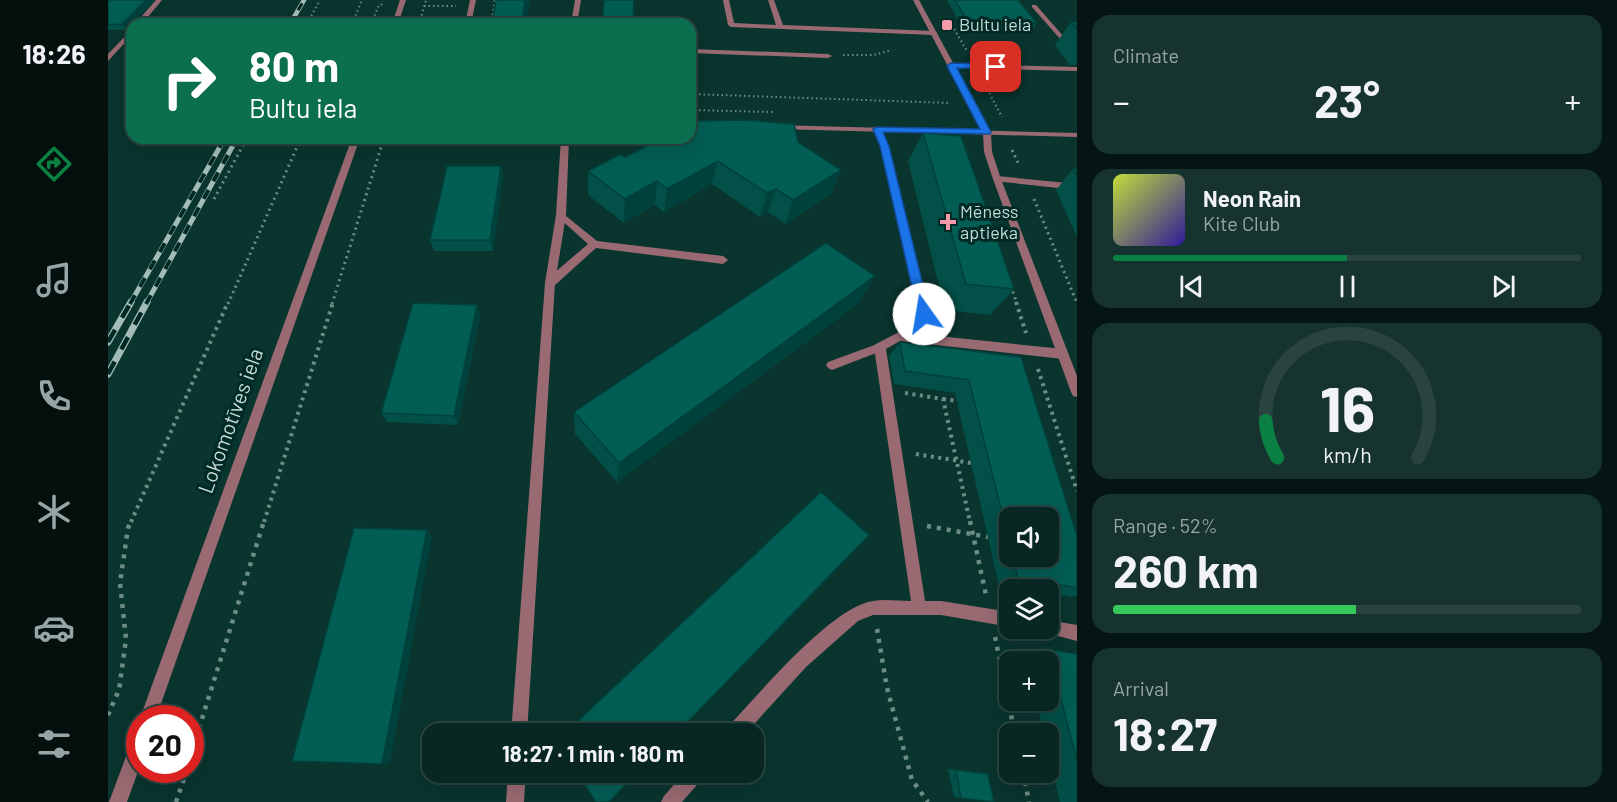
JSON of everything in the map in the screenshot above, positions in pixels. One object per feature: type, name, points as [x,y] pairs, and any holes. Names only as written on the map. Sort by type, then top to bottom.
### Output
[{"type":"street","points":[[143,18],[159,0]]},
{"type":"street","points":[[397,18],[403,0]]},
{"type":"street","points":[[575,18],[578,0]]},
{"type":"street","points":[[726,0],[731,25],[934,33]]},
{"type":"street","points":[[771,0],[780,27]]},
{"type":"street","points":[[916,0],[987,132],[988,152],[1069,362],[1077,392]]},
{"type":"street","points":[[469,18],[472,3]]},
{"type":"street","points":[[1034,6],[1077,56]]},
{"type":"street","points":[[108,59],[126,39]]},
{"type":"street","points":[[696,51],[828,56]]},
{"type":"street","points":[[951,66],[1077,69]]},
{"type":"street","points":[[772,126],[1077,135]]},
{"type":"street","points":[[877,129],[884,146],[924,314]]},
{"type":"street","name":"Lokomotīves iela","points":[[153,705],[354,144]]},
{"type":"street","points":[[520,723],[550,283],[561,215],[565,144]]},
{"type":"street","points":[[998,179],[1077,187]]},
{"type":"street","points":[[561,215],[594,244],[723,260]]},
{"type":"street","points":[[550,283],[594,244]]},
{"type":"street","points":[[832,365],[880,347],[899,336],[1032,351],[1069,362]]},
{"type":"street","points":[[880,347],[919,607]]},
{"type":"street","points":[[743,723],[800,661],[854,615],[873,608],[919,607],[941,608],[999,618]]},
{"type":"street","points":[[1059,629],[1077,633]]},
{"type":"street","points":[[118,802],[126,780]]},
{"type":"street","points":[[515,802],[516,783]]},
{"type":"street","points":[[670,802],[687,783]]},
{"type":"path","points":[[310,18],[320,0]]},
{"type":"path","points":[[354,18],[362,0]]},
{"type":"path","points":[[423,18],[421,16],[426,0]]},
{"type":"path","points":[[492,18],[495,0]]},
{"type":"path","points":[[424,6],[472,3]]},
{"type":"path","points":[[828,56],[874,55],[893,49]]},
{"type":"path","points":[[696,94],[950,103]]},
{"type":"path","points":[[1010,133],[1012,150],[1077,303]]},
{"type":"path","points":[[214,199],[244,144]]},
{"type":"path","points":[[108,715],[118,690],[126,639],[120,583],[128,528],[298,144]]},
{"type":"path","points":[[204,712],[382,144]]},
{"type":"path","points":[[1010,284],[1077,491]]},
{"type":"path","points":[[885,390],[957,401]]},
{"type":"path","points":[[943,399],[1013,723]]},
{"type":"path","points":[[895,450],[971,463]]},
{"type":"path","points":[[906,522],[988,537]]},
{"type":"path","points":[[873,608],[887,688],[912,780],[928,802]]},
{"type":"path","points":[[176,802],[182,783]]},
{"type":"path","points":[[1025,783],[1029,802]]},
{"type":"building","points":[[108,0],[146,0],[122,24],[108,25]]},
{"type":"building","points":[[496,0],[525,0],[523,18],[493,18]]},
{"type":"building","points":[[604,0],[634,0],[633,18],[602,18]]},
{"type":"building","points":[[955,0],[1018,0],[1037,23],[970,21]]},
{"type":"building","points":[[744,120],[794,124],[798,142],[841,170],[793,200],[776,189],[767,193],[718,161],[667,189],[657,181],[625,199],[588,171],[621,154],[625,157],[650,144],[696,144],[696,121]]},
{"type":"building","points":[[923,133],[961,136],[1014,289],[966,284]]},
{"type":"building","points":[[447,166],[501,166],[490,240],[430,240]]},
{"type":"building","points":[[826,243],[875,276],[619,463],[574,412]]},
{"type":"building","points":[[413,303],[477,305],[454,416],[381,413]]},
{"type":"building","points":[[900,342],[1021,357],[1077,536],[1077,588],[1059,585],[1059,579],[1018,578],[1015,567],[1059,567],[1059,507],[1001,507],[969,380],[905,371]]},
{"type":"building","points":[[821,492],[869,535],[687,723],[576,723]]},
{"type":"building","points":[[354,528],[427,530],[382,764],[292,761]]},
{"type":"building","points":[[1048,649],[1077,654],[1077,761],[1059,691],[1059,651],[1049,651]]},
{"type":"building","points":[[956,770],[988,774],[994,802],[961,798]]},
{"type":"building","points":[[583,783],[627,783],[609,802],[596,802]]},
{"type":"railway","points":[[294,18],[304,0]]},
{"type":"railway","points":[[130,304],[222,144]]},
{"type":"railway","points":[[146,304],[234,144]]},
{"type":"railway","points":[[108,342],[131,302]]},
{"type":"railway","points":[[108,374],[147,302]]},
{"type":"place","name":"Bultu iela","points":[[947,25]]},
{"type":"place","name":"Mēness aptieka","points":[[948,222]]},
{"type":"route","points":[[924,314],[884,146],[877,129],[987,132],[951,66],[996,67]]}]
